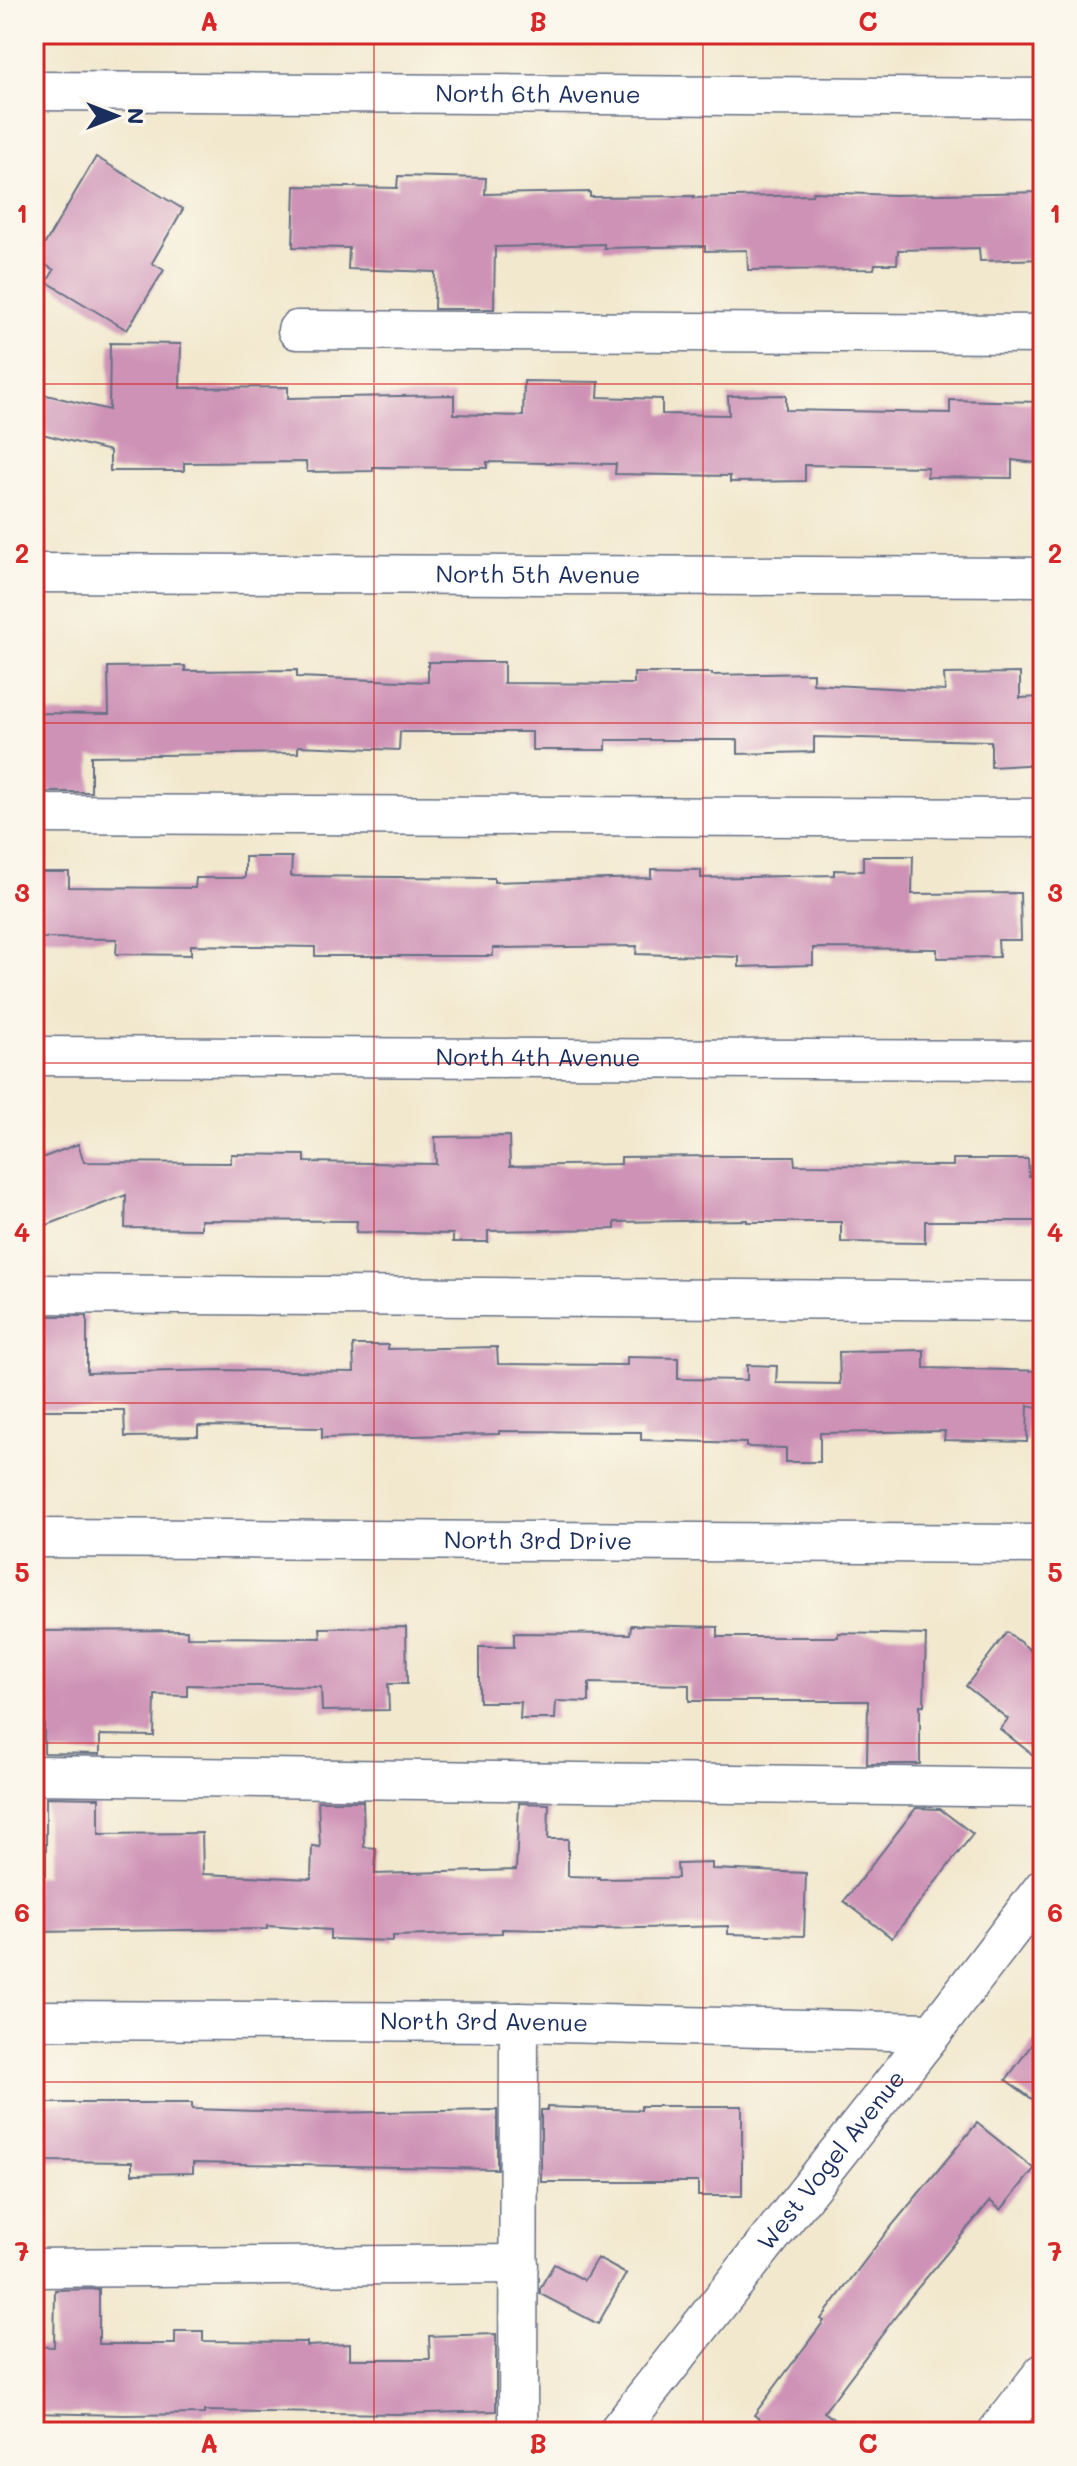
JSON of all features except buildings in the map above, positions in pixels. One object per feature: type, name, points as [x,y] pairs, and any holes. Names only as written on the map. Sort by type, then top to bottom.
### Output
[{"type":"street","name":"North 6th Avenue","points":[[34,91],[1043,98]]},
{"type":"street","points":[[297,330],[1043,334]]},
{"type":"street","name":"North 5th Avenue","points":[[34,573],[1043,577]]},
{"type":"street","points":[[34,814],[1043,818]]},
{"type":"street","name":"North 4th Avenue","points":[[34,1056],[1043,1060]]},
{"type":"street","points":[[34,1294],[1043,1301]]},
{"type":"street","name":"North 3rd Drive","points":[[34,1538],[1043,1544]]},
{"type":"street","points":[[34,1775],[1043,1788]]},
{"type":"street","name":"West Vogel Avenue","points":[[617,2432],[1043,1888]]},
{"type":"street","name":"North 3rd Avenue","points":[[34,2020],[519,2022],[933,2032]]},
{"type":"street","points":[[518,2432],[519,2022]]},
{"type":"street","points":[[34,2268],[519,2264]]},
{"type":"street","points":[[997,2432],[1043,2373]]}]
